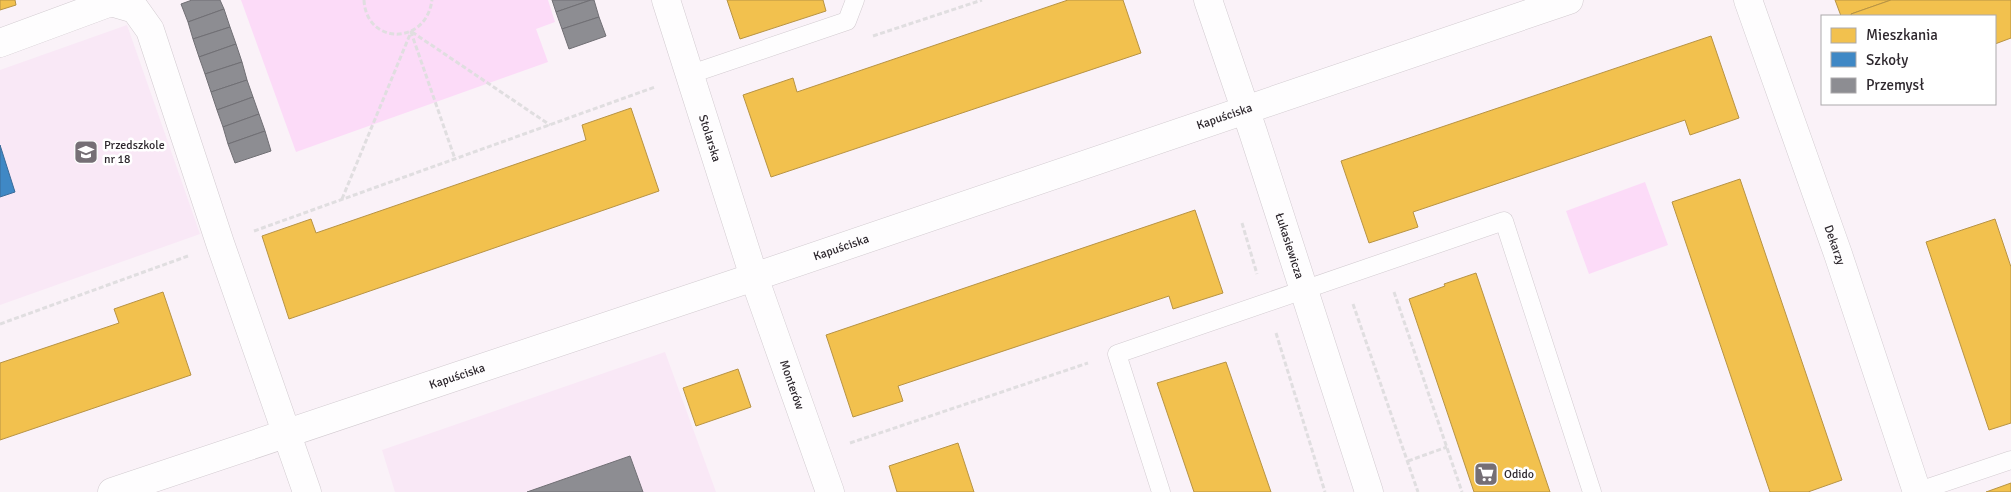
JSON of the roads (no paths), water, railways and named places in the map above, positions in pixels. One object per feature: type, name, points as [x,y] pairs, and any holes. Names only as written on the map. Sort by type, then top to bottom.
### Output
[{"type":"street","name":"Stolarska","points":[[666,0],[754,277]]},
{"type":"street","name":"Łukasiewicza","points":[[1208,0],[1245,108],[1369,492]]},
{"type":"street","name":"Kapuściska","points":[[112,492],[754,277],[1245,108],[1569,0]]},
{"type":"street","name":"Dekarzy","points":[[1748,0],[1838,254],[1917,492]]},
{"type":"street","points":[[0,43],[112,2],[135,9],[150,30],[220,243],[307,492]]},
{"type":"street","name":"Monterów","points":[[754,277],[830,492]]},
{"type":"lane","points":[[691,74],[847,21],[855,0]]},
{"type":"lane","points":[[1161,492],[1117,354],[1504,221],[1592,492]]},
{"type":"lane","points":[[1917,492],[2011,460]]},
{"type":"place","name":"Przedszkole nr 18","points":[[86,152]]},
{"type":"place","name":"Odido","points":[[1486,474]]}]
